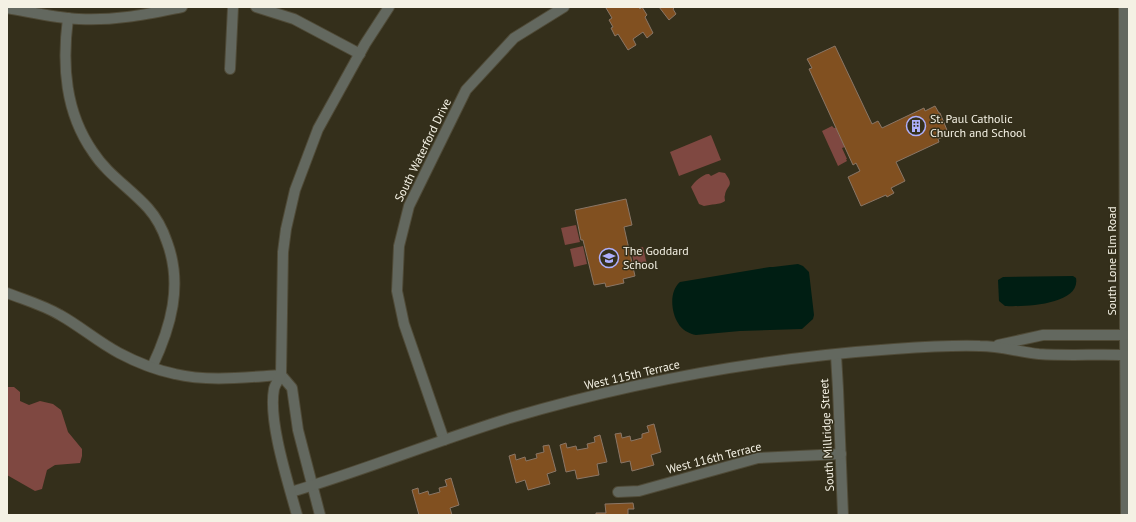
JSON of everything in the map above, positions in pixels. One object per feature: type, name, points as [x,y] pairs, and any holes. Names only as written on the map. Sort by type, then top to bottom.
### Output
[{"type":"street","points":[[7,8],[68,18],[97,19],[128,18],[182,7]]},
{"type":"street","points":[[230,69],[233,7]]},
{"type":"street","points":[[256,7],[294,19],[360,54]]},
{"type":"street","points":[[297,515],[279,443],[274,411],[274,387],[281,376],[283,252],[286,229],[295,190],[318,129],[360,54],[389,7]]},
{"type":"street","name":"South Waterford Drive","points":[[444,440],[404,324],[397,291],[399,246],[409,206],[466,90],[514,38],[564,7]]},
{"type":"street","name":"South Lone Elm Road","points":[[1124,7],[1126,515]]},
{"type":"street","points":[[68,18],[66,40],[66,77],[74,112],[80,126],[92,152],[107,169],[149,209],[164,235],[173,262],[175,286],[173,305],[165,336],[152,367]]},
{"type":"street","points":[[7,292],[46,307],[119,353],[176,375],[203,378],[281,376],[292,388],[298,430],[320,515]]},
{"type":"street","name":"West 115th Terrace","points":[[992,346],[1043,335],[1125,335]]},
{"type":"street","name":"West 115th Terrace","points":[[291,492],[313,486],[511,418],[659,381],[744,366],[893,349],[961,346],[992,346],[1039,354],[1125,355]]},
{"type":"street","name":"South Millridge Street","points":[[836,355],[843,515]]},
{"type":"street","name":"West 116th Terrace","points":[[618,492],[639,491],[758,458],[841,454]]},
{"type":"shaded area","points":[[832,126],[836,128],[845,147],[842,148],[847,159],[847,161],[838,166],[822,131]]},
{"type":"shaded area","points":[[711,135],[721,160],[679,176],[670,152]]},
{"type":"shaded area","points":[[719,172],[725,173],[730,181],[730,185],[726,191],[725,201],[718,204],[704,206],[699,204],[691,187],[702,176],[709,174],[711,176]]},
{"type":"shaded area","points":[[576,225],[580,242],[565,245],[561,228]]},
{"type":"shaded area","points":[[583,246],[587,264],[574,267],[570,249]]},
{"type":"shaded area","points":[[643,247],[647,265],[635,268],[631,250]]},
{"type":"shaded area","points":[[798,264],[803,266],[809,272],[814,315],[813,319],[802,329],[740,331],[696,335],[691,334],[679,325],[674,313],[672,302],[676,286],[680,282],[770,267]]},
{"type":"shaded area","points":[[1073,276],[1076,278],[1075,287],[1070,294],[1060,299],[1037,305],[1024,306],[1005,306],[999,301],[998,280],[1003,277]]},
{"type":"shaded area","points":[[7,387],[14,387],[20,392],[20,401],[29,405],[40,401],[53,404],[61,410],[68,432],[82,449],[80,463],[55,465],[47,470],[42,489],[35,491],[7,475]]},
{"type":"building","points":[[638,7],[640,9],[642,7],[647,15],[645,17],[653,33],[647,38],[643,32],[633,39],[636,45],[628,50],[618,34],[615,36],[611,28],[613,27],[609,20],[612,18],[606,8]]},
{"type":"building","points":[[659,7],[675,7],[673,9],[676,14],[669,20]]},
{"type":"building","name":"St. Paul Catholic Church and School","points":[[835,46],[872,124],[878,121],[882,128],[924,108],[925,111],[935,106],[940,113],[949,135],[938,139],[939,142],[896,162],[905,181],[891,188],[894,193],[887,197],[886,195],[861,206],[848,177],[860,171],[856,163],[853,165],[809,69],[812,68],[807,59]]},
{"type":"building","name":"The Goddard School","points":[[626,199],[632,225],[624,227],[635,276],[623,279],[624,283],[606,287],[605,283],[594,285],[583,240],[581,240],[575,210]]},
{"type":"building","points":[[654,424],[661,452],[651,455],[654,465],[632,471],[630,461],[621,463],[615,434],[621,433],[622,438],[630,436],[631,441],[642,438],[642,434],[649,432],[647,426]]},
{"type":"building","points":[[600,435],[607,462],[597,464],[599,475],[577,479],[575,470],[566,472],[560,445],[566,443],[567,448],[576,446],[577,450],[588,448],[587,444],[595,442],[594,437]]},
{"type":"building","points":[[549,445],[556,471],[547,474],[550,484],[528,490],[525,480],[516,483],[509,456],[515,454],[516,460],[525,457],[526,461],[537,458],[536,454],[544,452],[543,446]]},
{"type":"building","points":[[451,478],[459,505],[450,508],[452,515],[419,515],[412,490],[418,488],[419,494],[428,491],[429,495],[440,492],[439,488],[447,486],[445,480]]},
{"type":"building","points":[[633,503],[634,509],[628,509],[628,515],[596,515],[596,513],[606,513],[605,504]]},
{"type":"place","name":"St. Paul Catholic Church and School","points":[[916,126]]},
{"type":"place","name":"The Goddard School","points":[[609,258]]}]
